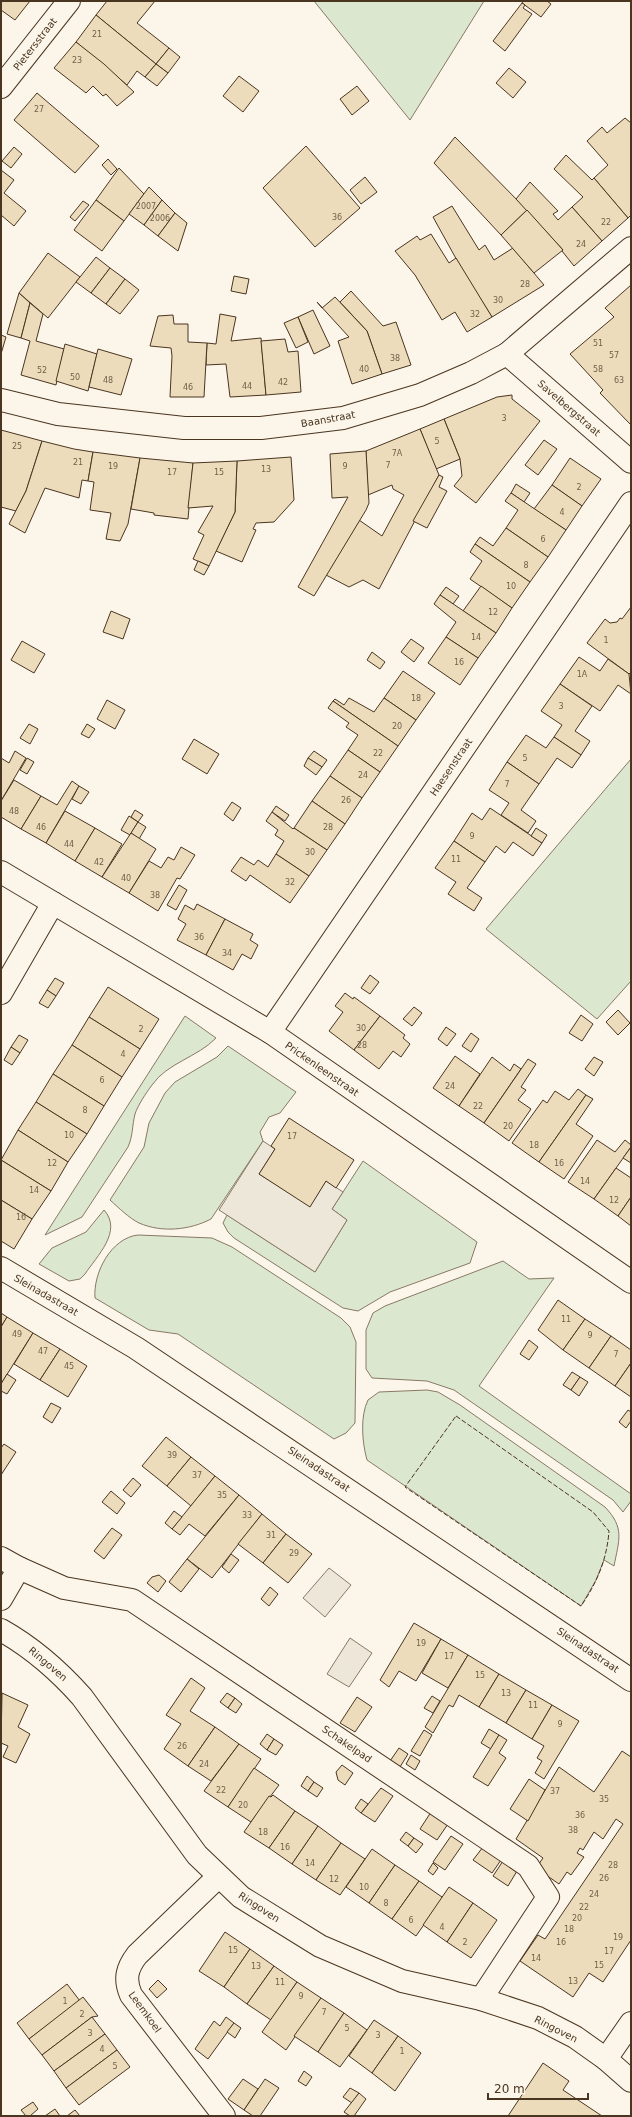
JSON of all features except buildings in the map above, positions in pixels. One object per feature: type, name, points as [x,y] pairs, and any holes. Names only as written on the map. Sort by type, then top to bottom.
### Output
[{"type":"street","name":"Pietersstraat","points":[[1,88],[69,1]]},
{"type":"street","name":"Baanstraat","points":[[1,400],[58,414],[184,428],[261,428],[344,418],[412,398],[471,373],[507,354],[631,248]]},
{"type":"street","name":"Savelbergstraat","points":[[507,354],[630,460]]},
{"type":"street","name":"Haesenstraat","points":[[270,1032],[631,502]]},
{"type":"street","name":"Prickenleenstraat","points":[[1,872],[270,1032],[631,1282]]},
{"type":"street","points":[[1,993],[53,904]]},
{"type":"street","name":"Sleinadastraat","points":[[1,1268],[136,1348],[631,1680]]},
{"type":"street","name":"Schakelpad","points":[[1,1599],[10,1563],[64,1588],[132,1600],[528,1866],[548,1897],[481,1999]]},
{"type":"street","name":"Ringoven","points":[[1,1630],[40,1655],[63,1675],[82,1697],[197,1855],[218,1877],[241,1897],[320,1946],[402,1981],[481,1999],[538,2018],[575,2037],[606,2059],[631,2081]]},
{"type":"street","name":"Leemkoel","points":[[218,1877],[137,1955],[129,1966],[127,1985],[131,1995],[224,2116]]},
{"type":"street","points":[[606,2059],[631,2023]]},
{"type":"green space","points":[[314,1],[484,1],[410,120]]},
{"type":"green space","points":[[631,759],[631,981],[597,1019],[486,929]]},
{"type":"green space","points":[[185,1016],[216,1038],[209,1045],[174,1065],[158,1077],[136,1110],[131,1139],[128,1147],[82,1217],[45,1235]]},
{"type":"green space","points":[[228,1046],[296,1092],[280,1113],[269,1117],[260,1132],[263,1141],[211,1219],[194,1226],[176,1229],[157,1228],[135,1221],[110,1200],[144,1147],[149,1123],[165,1093],[175,1082],[217,1057]]},
{"type":"green space","points":[[363,1161],[477,1242],[470,1263],[390,1292],[358,1311],[343,1308],[234,1238],[228,1232],[223,1223],[227,1215],[315,1272],[347,1220],[332,1209]]},
{"type":"green space","points":[[104,1210],[109,1218],[111,1226],[110,1235],[101,1251],[80,1279],[69,1281],[39,1264],[52,1248],[86,1232]]},
{"type":"green space","points":[[138,1235],[212,1238],[232,1247],[341,1318],[350,1327],[356,1342],[355,1423],[346,1433],[334,1439],[178,1334],[149,1330],[95,1298],[97,1278],[106,1258],[120,1243],[128,1238]]},
{"type":"green space","points":[[503,1261],[529,1279],[554,1278],[479,1386],[631,1494],[631,1501],[623,1512],[613,1500],[454,1390],[427,1381],[372,1378],[366,1369],[366,1330],[373,1313],[385,1306]]},
{"type":"green space","points":[[427,1390],[438,1392],[460,1405],[605,1507],[616,1521],[619,1541],[614,1566],[604,1560],[596,1580],[581,1606],[367,1460],[364,1445],[363,1421],[365,1406],[368,1400],[379,1392]]},
{"type":"shaded area","points":[[263,1141],[275,1149],[259,1174],[310,1206],[326,1181],[343,1192],[332,1209],[347,1220],[315,1272],[219,1210]]},
{"type":"shaded area","points":[[329,1568],[351,1585],[325,1617],[303,1598]]},
{"type":"shaded area","points":[[350,1638],[372,1653],[349,1687],[327,1674]]},
{"type":"fence","points":[[456,1416],[593,1512],[609,1531],[606,1551],[600,1570],[592,1589],[581,1606],[405,1487],[456,1416]]}]
